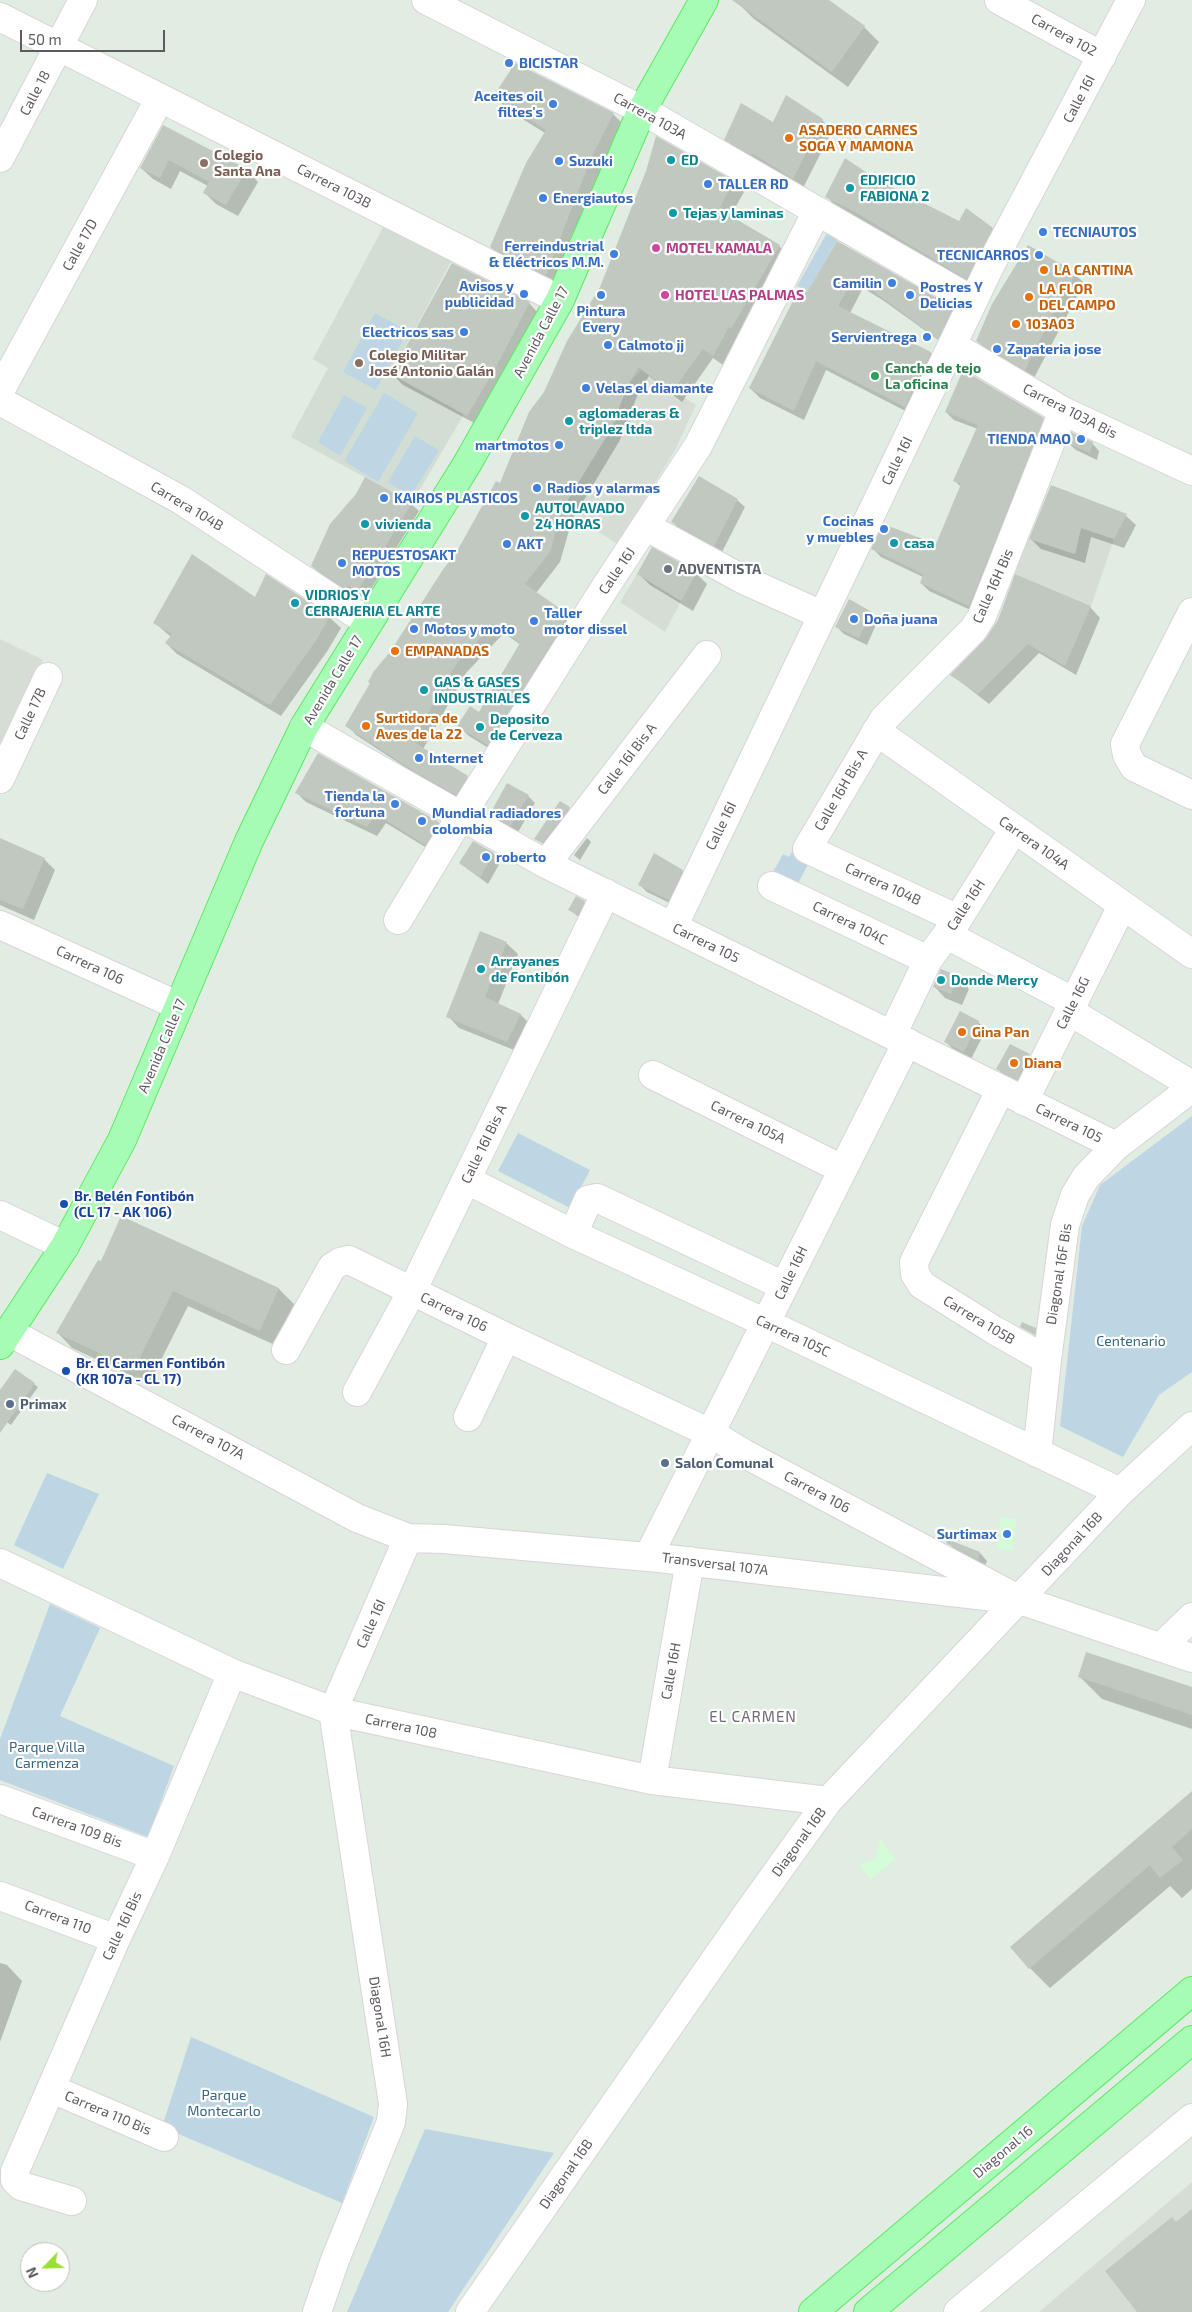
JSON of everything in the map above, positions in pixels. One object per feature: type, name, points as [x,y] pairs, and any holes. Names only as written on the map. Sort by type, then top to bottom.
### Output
[{"type":"main road","name":"Avenida Calle 17","points":[[5,1338],[65,1246],[122,1140],[249,842],[304,726],[468,464],[560,300],[642,110],[704,0]]},
{"type":"main road","name":"Diagonal 16","points":[[813,2312],[1192,1991]]},
{"type":"main road","points":[[868,2312],[1192,2040]]},
{"type":"street","name":"Calle 18","points":[[0,158],[83,0]]},
{"type":"street","name":"Carrera 102","points":[[999,0],[1102,56]]},
{"type":"street","name":"Calle 16I","points":[[672,927],[990,266],[1131,0]]},
{"type":"street","name":"Carrera 103A","points":[[437,2],[642,110],[973,301]]},
{"type":"street","name":"Carrera 103B","points":[[0,17],[560,300]]},
{"type":"street","name":"Calle 17D","points":[[0,391],[160,98]]},
{"type":"street","name":"Calle 16J","points":[[398,920],[606,586],[647,527],[698,446],[817,210]]},
{"type":"street","name":"Carrera 103A Bis","points":[[952,346],[1063,411],[1192,471]]},
{"type":"street","name":"Carrera 104B","points":[[0,401],[181,500],[368,622]]},
{"type":"street","name":"Calle 16H Bis","points":[[876,731],[884,718],[974,630],[982,616],[1063,411]]},
{"type":"street","points":[[647,527],[744,580],[822,615]]},
{"type":"street","points":[[1189,626],[1125,744],[1127,755],[1134,767],[1192,795]]},
{"type":"street","name":"Calle 16I Bis A","points":[[546,864],[707,655]]},
{"type":"street","name":"Calle 17B","points":[[0,779],[48,677]]},
{"type":"street","name":"Carrera 105","points":[[304,726],[546,864],[1116,1146]]},
{"type":"street","name":"Carrera 104A","points":[[876,731],[1192,954]]},
{"type":"street","name":"Calle 16H Bis A","points":[[807,849],[876,731]]},
{"type":"street","name":"Calle 16H","points":[[648,1557],[842,1169],[899,1039],[928,960],[952,927],[1014,829]]},
{"type":"street","name":"Carrera 104B","points":[[807,849],[952,927],[1192,1087]]},
{"type":"street","name":"Carrera 104C","points":[[772,886],[928,960]]},
{"type":"street","name":"Calle 16I Bis A","points":[[357,1392],[412,1291],[606,894]]},
{"type":"street","name":"Calle 16G","points":[[915,1274],[914,1262],[1013,1095],[1072,1007],[1122,906]]},
{"type":"street","name":"Carrera 106","points":[[0,924],[179,1006]]},
{"type":"street","name":"Carrera 105A","points":[[653,1075],[842,1169]]},
{"type":"street","name":"Diagonal 16F Bis","points":[[1037,1452],[1065,1225],[1075,1195],[1086,1178],[1116,1146],[1192,1087]]},
{"type":"street","name":"Carrera 105C","points":[[467,1180],[573,1234],[766,1323],[1120,1492]]},
{"type":"street","points":[[573,1234],[588,1200],[597,1198],[784,1286]]},
{"type":"street","points":[[0,1215],[65,1246]]},
{"type":"street","name":"Carrera 106","points":[[286,1350],[332,1267],[340,1262],[349,1260],[506,1337],[710,1433],[754,1459],[1020,1600],[1192,1658]]},
{"type":"street","name":"Carrera 105B","points":[[915,1274],[922,1285],[994,1330],[1047,1360]]},
{"type":"street","points":[[468,1417],[506,1337]]},
{"type":"street","name":"Carrera 107A","points":[[5,1338],[357,1518],[408,1538]]},
{"type":"street","name":"Diagonal 16B","points":[[470,2312],[828,1800],[1020,1600],[1120,1492],[1192,1426]]},
{"type":"street","name":"Calle 16I","points":[[333,1711],[408,1538]]},
{"type":"street","name":"Transversal 107A","points":[[408,1538],[444,1539],[690,1561],[1020,1600]]},
{"type":"street","name":"Calle 16H","points":[[652,1780],[690,1561]]},
{"type":"street","name":"Carrera 108","points":[[0,1563],[232,1673],[333,1711],[652,1780],[828,1800]]},
{"type":"street","points":[[1161,1647],[1192,1617]]},
{"type":"street","name":"Calle 16I Bis","points":[[72,2201],[21,2186],[14,2180],[15,2171],[116,1939],[155,1856],[232,1673]]},
{"type":"street","name":"Diagonal 16H","points":[[317,2312],[335,2260],[392,2122],[392,2104],[333,1711]]},
{"type":"street","name":"Carrera 109 Bis","points":[[0,1799],[155,1856]]},
{"type":"street","name":"Carrera 110","points":[[0,1896],[116,1939]]},
{"type":"street","name":"Carrera 110 Bis","points":[[52,2089],[164,2137]]},
{"type":"street","points":[[958,2312],[1192,2118]]},
{"type":"shaded area","name":"Colegio Militar José Antonio Galán","points":[[387,220],[454,256],[391,374],[464,414],[412,503],[291,437],[328,368],[313,359]]},
{"type":"shaded area","points":[[641,370],[696,405],[675,450],[617,544],[563,508],[620,415],[617,412],[629,383]]},
{"type":"shaded area","points":[[1081,528],[1114,539],[1091,606],[1015,574],[1027,538],[1075,554]]},
{"type":"shaded area","points":[[637,574],[681,601],[665,632],[620,602]]},
{"type":"shaded area","points":[[0,639],[43,660],[0,754]]},
{"type":"shaded area","name":"Surtimax","points":[[1001,1517],[1016,1519],[1013,1550],[998,1549]]},
{"type":"shaded area","points":[[880,1840],[896,1859],[871,1879],[859,1865],[876,1858]]},
{"type":"shaded area","points":[[1192,2182],[1192,2312],[1039,2312]]},
{"type":"green space","points":[[828,231],[839,237],[807,292],[797,286]]},
{"type":"green space","points":[[375,313],[408,331],[376,390],[343,372]]},
{"type":"green space","points":[[384,393],[418,413],[378,482],[344,461]]},
{"type":"green space","points":[[344,395],[367,408],[340,456],[318,442]]},
{"type":"green space","points":[[415,436],[439,450],[411,496],[388,482]]},
{"type":"green space","points":[[797,843],[813,855],[792,895],[767,883],[783,854],[789,857]]},
{"type":"green space","name":"Centenario","points":[[1192,1116],[1192,1372],[1159,1395],[1123,1457],[1060,1426],[1082,1226],[1100,1185]]},
{"type":"green space","points":[[518,1133],[590,1170],[570,1208],[498,1171]]},
{"type":"green space","points":[[47,1473],[99,1494],[63,1569],[14,1545]]},
{"type":"green space","name":"Parque Villa Carmenza","points":[[50,1604],[100,1628],[60,1716],[174,1766],[148,1837],[0,1780],[0,1739]]},
{"type":"green space","name":"Parque Montecarlo","points":[[191,2037],[374,2117],[342,2203],[162,2127]]},
{"type":"green space","points":[[425,2129],[554,2153],[448,2312],[347,2312]]},
{"type":"building","points":[[732,0],[829,0],[865,26],[832,72]]},
{"type":"building","points":[[515,63],[614,113],[591,158],[546,275],[490,247],[526,163],[546,130],[493,97]]},
{"type":"building","name":"ASADERO CARNES SOGA Y MAMONA","points":[[786,95],[823,119],[793,179],[752,153],[751,155],[724,140],[741,103],[773,122]]},
{"type":"building","name":"Colegio Santa Ana","points":[[163,125],[247,169],[226,205],[203,193],[209,182],[169,160],[160,178],[140,168]]},
{"type":"building","points":[[656,136],[734,181],[719,209],[780,245],[713,356],[703,349],[671,393],[639,367],[629,383],[610,430],[562,509],[550,552],[525,584],[569,615],[488,745],[457,726],[470,706],[479,712],[520,643],[493,624],[457,663],[412,741],[468,776],[456,795],[417,773],[345,726],[370,683],[368,682],[374,671],[390,652],[444,568],[456,553],[496,481],[500,483],[529,412],[544,392],[567,341],[600,287],[646,171]]},
{"type":"building","points":[[845,158],[876,179],[959,221],[966,208],[993,228],[966,279],[857,213],[825,197]]},
{"type":"building","points":[[837,241],[953,307],[938,339],[873,291],[853,279],[838,306],[931,352],[905,407],[816,361],[794,411],[749,388],[800,287],[807,292]]},
{"type":"building","points":[[1028,245],[1076,273],[1062,295],[1025,370],[976,341],[992,304]]},
{"type":"building","points":[[452,263],[530,302],[496,367],[467,416],[391,374]]},
{"type":"building","points":[[963,370],[1044,418],[969,606],[920,583],[923,574],[871,549],[883,524],[936,544],[961,484],[953,481],[978,425],[945,412]]},
{"type":"building","points":[[1071,432],[1093,442],[1090,453],[1067,443]]},
{"type":"building","points":[[699,476],[738,499],[714,546],[671,522]]},
{"type":"building","points":[[365,477],[412,503],[357,592],[348,585],[346,589],[311,566],[330,524],[356,494]]},
{"type":"building","points":[[1051,485],[1127,514],[1114,539],[1081,528],[1075,554],[1029,539]]},
{"type":"building","name":"ADVENTISTA","points":[[652,547],[697,572],[681,601],[637,574]]},
{"type":"building","points":[[192,554],[255,597],[266,574],[330,616],[317,639],[270,705],[165,643],[172,634],[153,623]]},
{"type":"building","points":[[1015,574],[1091,606],[1065,666],[1028,644],[978,694],[950,675],[986,638],[998,620]]},
{"type":"building","name":"Doña juana","points":[[849,599],[872,612],[859,638],[835,627]]},
{"type":"building","points":[[318,753],[439,822],[425,845],[376,814],[367,827],[295,793]]},
{"type":"building","points":[[507,783],[529,795],[510,826],[490,814]]},
{"type":"building","points":[[560,801],[570,807],[542,843],[534,839]]},
{"type":"building","points":[[0,838],[45,858],[23,909],[0,900]]},
{"type":"building","points":[[473,841],[494,853],[480,878],[459,863]]},
{"type":"building","points":[[654,853],[683,870],[669,900],[638,885]]},
{"type":"building","points":[[576,896],[585,901],[578,915],[568,910]]},
{"type":"building","name":"Arrayanes de Fontibón","points":[[480,931],[507,942],[485,997],[521,1014],[507,1042],[446,1017]]},
{"type":"building","name":"Donde Mercy","points":[[941,969],[958,976],[951,994],[933,987]]},
{"type":"building","name":"Gina Pan","points":[[960,1011],[979,1021],[964,1052],[944,1042]]},
{"type":"building","name":"Diana","points":[[1010,1044],[1030,1054],[1017,1080],[996,1069]]},
{"type":"building","points":[[121,1216],[279,1288],[260,1331],[173,1291],[134,1369],[56,1333],[98,1260],[101,1261]]},
{"type":"building","points":[[1022,1322],[1036,1328],[1035,1335],[1020,1327]]},
{"type":"building","name":"Primax","points":[[15,1369],[35,1383],[0,1433],[0,1390]]},
{"type":"building","points":[[947,1539],[980,1552],[978,1560],[946,1543]]},
{"type":"building","points":[[1086,1652],[1192,1687],[1192,1715],[1078,1677]]},
{"type":"building","points":[[1192,1791],[1192,1829],[1172,1847],[1183,1860],[1160,1878],[1150,1865],[1029,1969],[1010,1947]]},
{"type":"building","points":[[1192,2209],[1192,2312],[1137,2312],[1105,2271],[1172,2217],[1176,2222]]},
{"type":"place","name":"BICISTAR","points":[[509,63]]},
{"type":"place","name":"Aceites oil filtes's","points":[[553,104]]},
{"type":"place","name":"ASADERO CARNES SOGA Y MAMONA","points":[[789,138]]},
{"type":"place","name":"ED","points":[[671,160]]},
{"type":"place","name":"Suzuki","points":[[559,161]]},
{"type":"place","name":"Colegio Santa Ana","points":[[204,163]]},
{"type":"place","name":"TALLER RD","points":[[708,184]]},
{"type":"place","name":"EDIFICIO FABIONA 2","points":[[850,188]]},
{"type":"place","name":"Energiautos","points":[[543,198]]},
{"type":"place","name":"Tejas y laminas","points":[[673,213]]},
{"type":"place","name":"TECNIAUTOS","points":[[1043,232]]},
{"type":"place","name":"MOTEL KAMALA","points":[[656,248]]},
{"type":"place","name":"Ferreindustrial & Eléctricos M.M.","points":[[614,254]]},
{"type":"place","name":"TECNICARROS","points":[[1039,255]]},
{"type":"place","name":"LA CANTINA","points":[[1044,270]]},
{"type":"place","name":"Camilin","points":[[892,283]]},
{"type":"place","name":"Avisos y publicidad","points":[[524,294]]},
{"type":"place","name":"Pintura Every","points":[[601,295]]},
{"type":"place","name":"HOTEL LAS PALMAS","points":[[665,295]]},
{"type":"place","name":"Postres Y Delicias","points":[[910,295]]},
{"type":"place","name":"LA FLOR DEL CAMPO","points":[[1029,297]]},
{"type":"place","name":"103A03","points":[[1016,324]]},
{"type":"place","name":"Electricos sas","points":[[464,332]]},
{"type":"place","name":"Servientrega","points":[[927,337]]},
{"type":"place","name":"Calmoto jj","points":[[608,345]]},
{"type":"place","name":"Zapateria jose","points":[[997,349]]},
{"type":"place","name":"Colegio Militar José Antonio Galán","points":[[359,363]]},
{"type":"place","name":"Cancha de tejo La oficina","points":[[875,376]]},
{"type":"place","name":"Velas el diamante","points":[[586,388]]},
{"type":"place","name":"aglomaderas & triplez ltda","points":[[569,421]]},
{"type":"place","name":"TIENDA MAO","points":[[1081,439]]},
{"type":"place","name":"martmotos","points":[[559,445]]},
{"type":"place","name":"Radios y alarmas","points":[[537,488]]},
{"type":"place","name":"KAIROS PLASTICOS","points":[[384,498]]},
{"type":"place","name":"AUTOLAVADO 24 HORAS","points":[[525,516]]},
{"type":"place","name":"vivienda","points":[[365,524]]},
{"type":"place","name":"Cocinas y muebles","points":[[884,529]]},
{"type":"place","name":"casa","points":[[894,543]]},
{"type":"place","name":"AKT","points":[[507,544]]},
{"type":"place","name":"REPUESTOSAKT MOTOS","points":[[342,563]]},
{"type":"place","name":"ADVENTISTA","points":[[668,569]]},
{"type":"place","name":"VIDRIOS Y CERRAJERIA EL ARTE","points":[[295,603]]},
{"type":"place","name":"Doña juana","points":[[854,619]]},
{"type":"place","name":"Taller motor dissel","points":[[534,621]]},
{"type":"place","name":"Motos y moto","points":[[414,629]]},
{"type":"place","name":"EMPANADAS","points":[[395,651]]},
{"type":"place","name":"GAS & GASES INDUSTRIALES","points":[[424,690]]},
{"type":"place","name":"Surtidora de Aves de la 22","points":[[366,726]]},
{"type":"place","name":"Deposito de Cerveza","points":[[480,727]]},
{"type":"place","name":"Internet","points":[[419,758]]},
{"type":"place","name":"Tienda la fortuna","points":[[395,804]]},
{"type":"place","name":"Mundial radiadores colombia","points":[[422,821]]},
{"type":"place","name":"roberto","points":[[486,857]]},
{"type":"place","name":"Arrayanes de Fontibón","points":[[481,969]]},
{"type":"place","name":"Donde Mercy","points":[[941,980]]},
{"type":"place","name":"Gina Pan","points":[[962,1032]]},
{"type":"place","name":"Diana","points":[[1014,1063]]},
{"type":"place","name":"Br. Belén Fontibón (CL 17 - AK 106)","points":[[64,1204]]},
{"type":"place","name":"Br. El Carmen Fontibón (KR 107a - CL 17)","points":[[66,1371]]},
{"type":"place","name":"Primax","points":[[10,1404]]},
{"type":"place","name":"Salon Comunal","points":[[665,1463]]},
{"type":"place","name":"Surtimax","points":[[1007,1534]]},
{"type":"district","name":"EL CARMEN","points":[[753,1717]]}]
